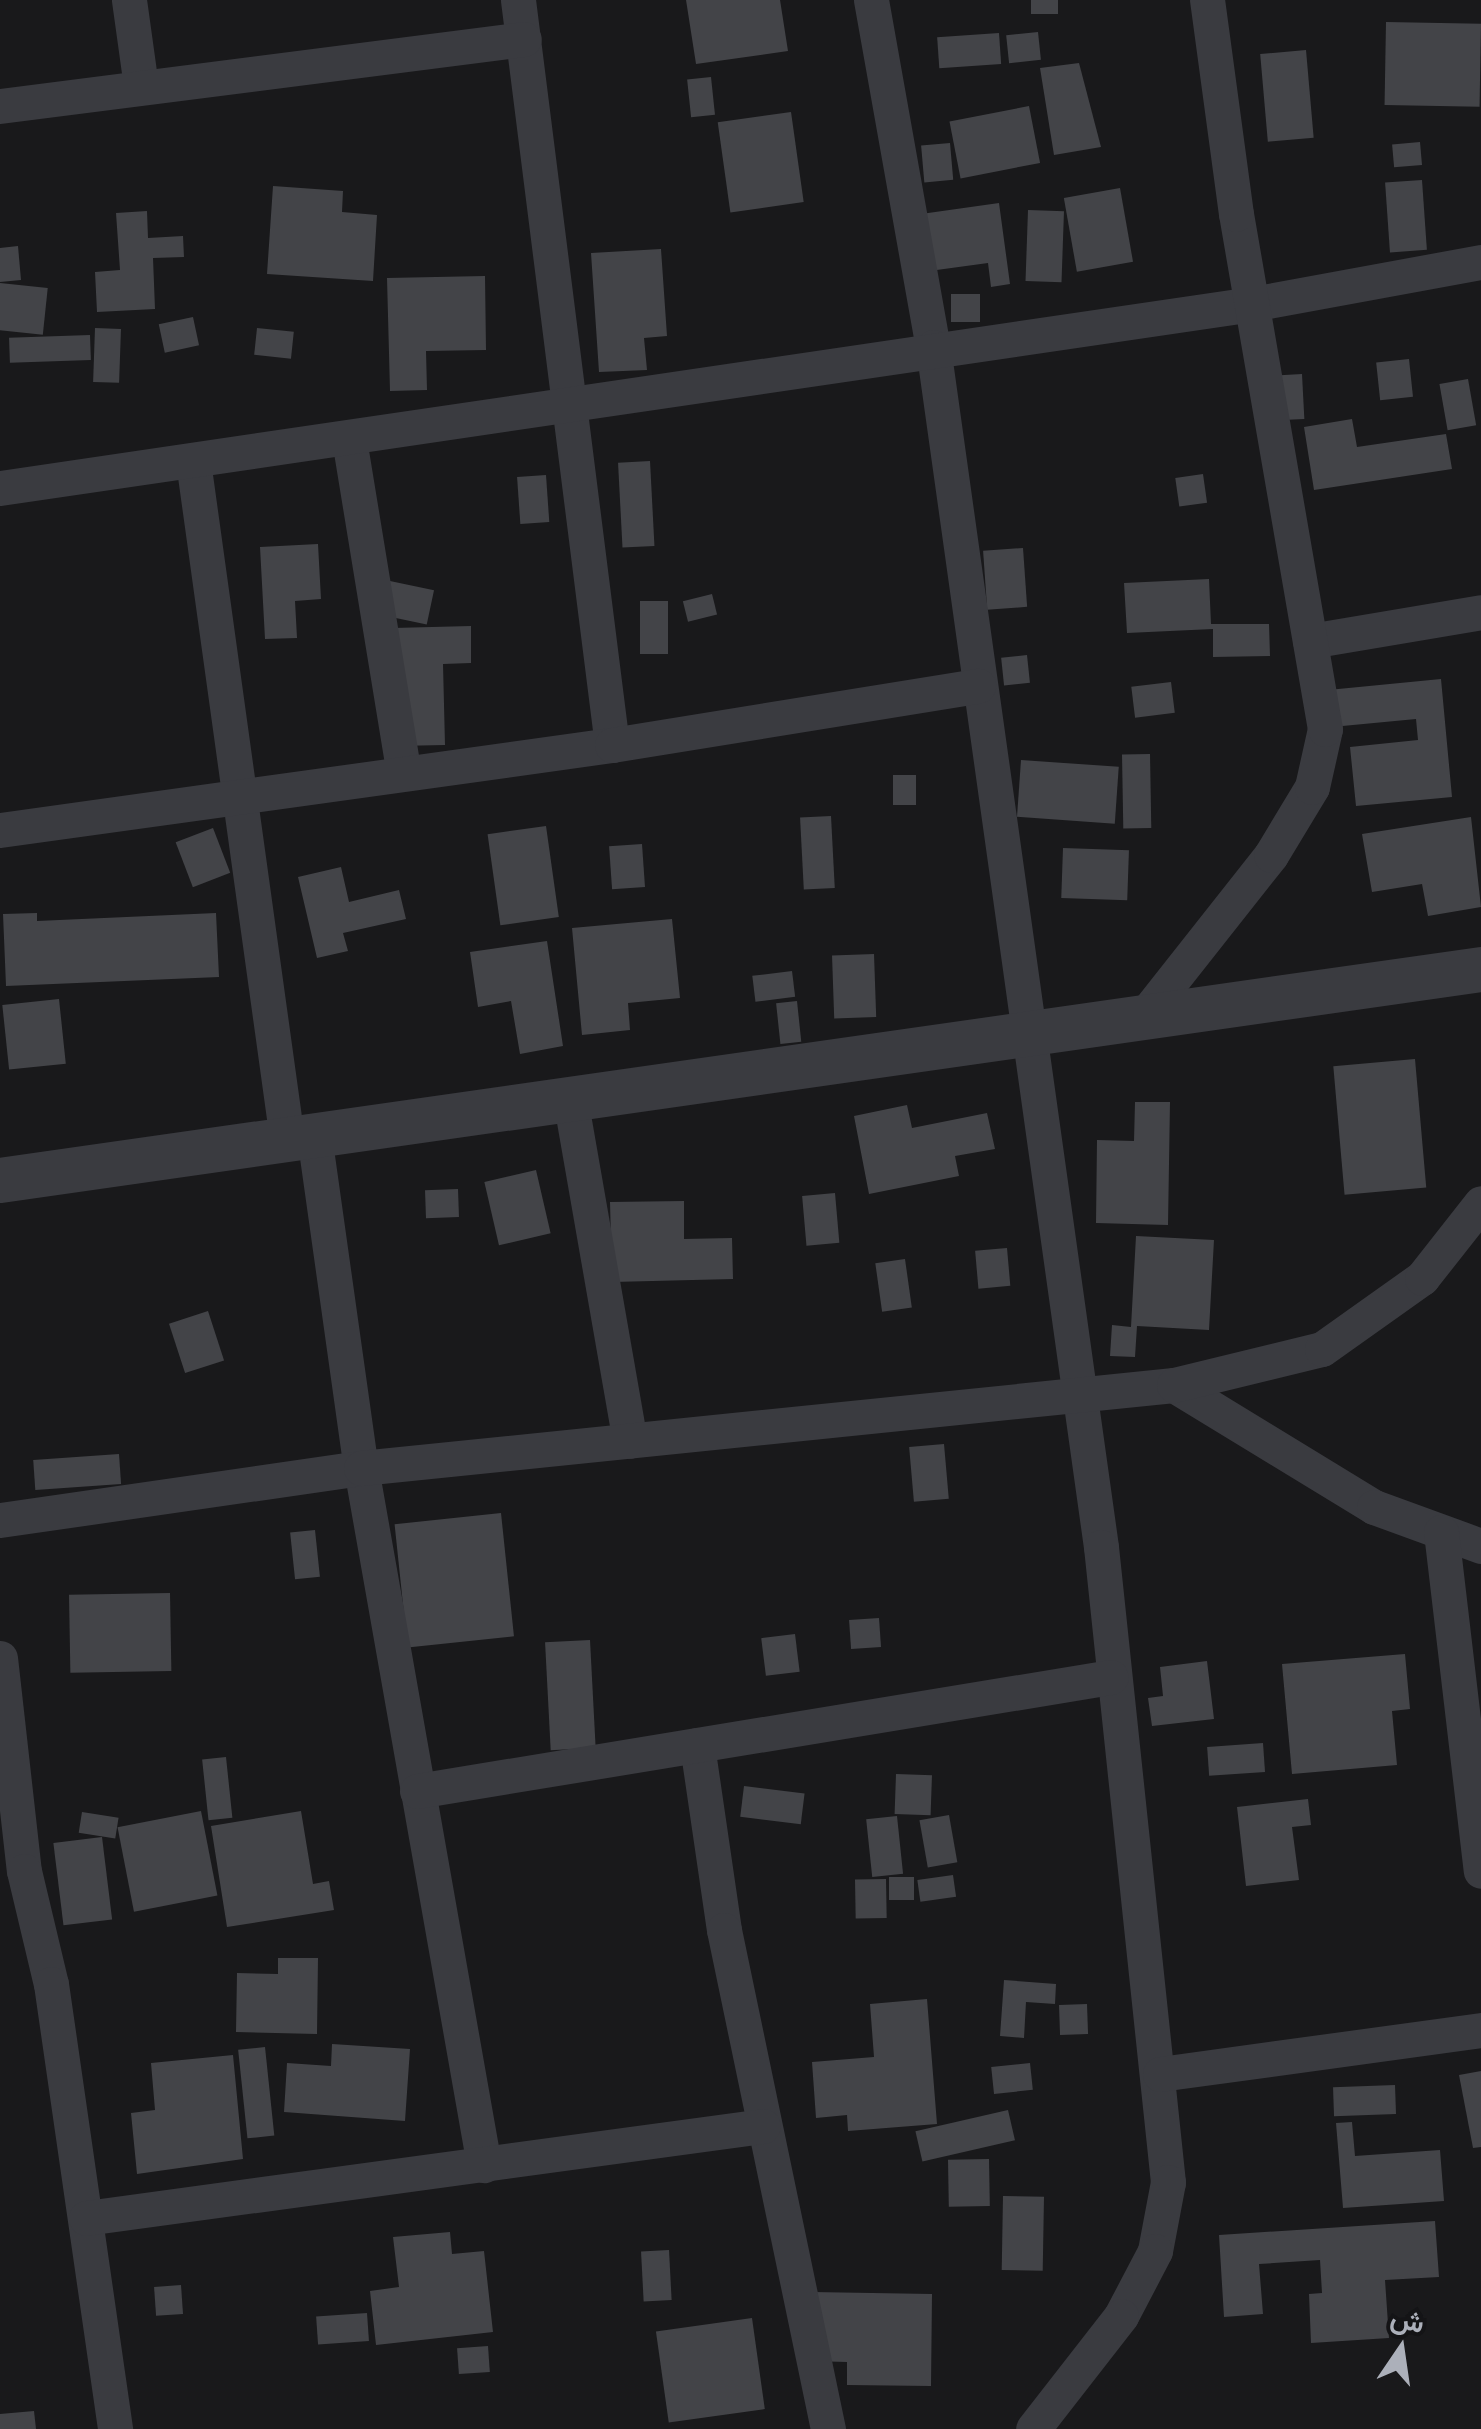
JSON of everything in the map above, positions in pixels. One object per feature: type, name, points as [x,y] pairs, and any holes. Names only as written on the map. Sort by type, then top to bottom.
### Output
[{"type":"street","points":[[130,0],[141,87]]},
{"type":"street","points":[[518,0],[612,746]]},
{"type":"street","points":[[872,0],[932,347],[1078,1391],[1160,2074],[1168,2182],[1155,2252],[1121,2316],[1033,2429]]},
{"type":"street","points":[[1146,1012],[1271,854],[1312,787],[1325,729],[1252,304],[1207,0]]},
{"type":"street","points":[[0,106],[524,39]]},
{"type":"street","points":[[0,488],[572,406],[932,347],[1252,304],[1481,262]]},
{"type":"street","points":[[349,439],[402,770]]},
{"type":"street","points":[[194,461],[239,793],[484,2165]]},
{"type":"street","points":[[1310,641],[1481,612]]},
{"type":"street","points":[[0,830],[402,770],[612,746],[978,686]]},
{"type":"street","points":[[0,1180],[1146,1012],[1481,968]]},
{"type":"street","points":[[570,1098],[630,1441]]},
{"type":"street","points":[[0,1520],[361,1468],[1078,1391],[1174,1385],[1322,1349],[1338,1340],[1422,1278],[1481,1203]]},
{"type":"street","points":[[1174,1385],[1374,1507],[1481,1546]]},
{"type":"street","points":[[1440,1532],[1481,1871]]},
{"type":"street","points":[[0,1658],[12,1871],[51,1984],[115,2429]]},
{"type":"street","points":[[418,1790],[1111,1677]]},
{"type":"street","points":[[697,1744],[762,2126],[828,2429]]},
{"type":"street","points":[[1160,2074],[1481,2030]]},
{"type":"street","points":[[86,2218],[762,2126]]},
{"type":"building","points":[[686,0],[780,0],[788,51],[696,64]]},
{"type":"building","points":[[1031,0],[1058,0],[1058,14],[1031,14]]},
{"type":"building","points":[[1386,22],[1481,24],[1480,107],[1385,105]]},
{"type":"building","points":[[1038,32],[1041,60],[1009,63],[1006,35]]},
{"type":"building","points":[[999,33],[1001,64],[939,68],[937,37]]},
{"type":"building","points":[[1306,50],[1314,138],[1268,142],[1260,54]]},
{"type":"building","points":[[1079,63],[1101,147],[1054,155],[1040,68]]},
{"type":"building","points":[[711,77],[715,115],[691,117],[687,80]]},
{"type":"building","points":[[1029,106],[1040,163],[961,178],[949,121]]},
{"type":"building","points":[[791,112],[804,202],[730,212],[718,122]]},
{"type":"building","points":[[1420,142],[1422,165],[1394,167],[1392,144]]},
{"type":"building","points":[[950,143],[953,180],[924,182],[921,146]]},
{"type":"building","points":[[1422,180],[1427,250],[1390,252],[1385,183]]},
{"type":"building","points":[[273,186],[343,191],[342,212],[377,215],[373,281],[267,274]]},
{"type":"building","points":[[1120,188],[1133,262],[1077,272],[1064,198]]},
{"type":"building","points":[[999,203],[1010,284],[991,287],[988,263],[922,272],[914,215]]},
{"type":"building","points":[[1028,210],[1064,211],[1062,282],[1026,281]]},
{"type":"building","points":[[147,211],[148,238],[183,236],[184,257],[153,258],[155,309],[97,312],[95,272],[120,270],[116,213]]},
{"type":"building","points":[[18,246],[21,280],[0,282],[0,248]]},
{"type":"building","points":[[661,249],[667,336],[644,338],[647,370],[599,372],[591,253]]},
{"type":"building","points":[[485,276],[486,350],[426,351],[427,390],[390,391],[387,278]]},
{"type":"building","points":[[0,283],[48,288],[43,335],[0,330]]},
{"type":"building","points":[[951,294],[980,294],[980,322],[951,322]]},
{"type":"building","points":[[193,317],[199,345],[165,353],[159,324]]},
{"type":"building","points":[[95,328],[121,329],[119,383],[93,382]]},
{"type":"building","points":[[257,328],[294,332],[291,359],[254,355]]},
{"type":"building","points":[[90,335],[91,360],[10,363],[9,338]]},
{"type":"building","points":[[1409,359],[1413,397],[1380,400],[1376,362]]},
{"type":"building","points":[[1302,374],[1304,419],[1282,420],[1280,375]]},
{"type":"building","points":[[1468,379],[1476,425],[1448,430],[1439,384]]},
{"type":"building","points":[[1352,419],[1357,447],[1446,434],[1452,469],[1314,490],[1304,427]]},
{"type":"building","points":[[650,461],[654,546],[622,548],[618,463]]},
{"type":"building","points":[[1203,474],[1207,503],[1179,507],[1175,478]]},
{"type":"building","points":[[546,475],[549,522],[520,524],[517,477]]},
{"type":"building","points":[[318,544],[321,599],[295,601],[297,638],[265,639],[260,547]]},
{"type":"building","points":[[1023,548],[1027,607],[987,610],[983,551]]},
{"type":"building","points":[[1209,579],[1211,624],[1269,624],[1270,656],[1213,657],[1213,629],[1127,633],[1124,583]]},
{"type":"building","points":[[390,581],[434,590],[427,625],[383,615]]},
{"type":"building","points":[[712,594],[717,614],[688,622],[683,601]]},
{"type":"building","points":[[640,601],[668,601],[668,654],[640,654]]},
{"type":"building","points":[[471,626],[471,663],[443,664],[445,745],[396,746],[393,628]]},
{"type":"building","points":[[1027,655],[1030,683],[1004,686],[1001,658]]},
{"type":"building","points":[[1441,679],[1452,797],[1356,806],[1350,747],[1418,740],[1416,719],[1332,727],[1328,690]]},
{"type":"building","points":[[1171,682],[1175,713],[1135,718],[1131,687]]},
{"type":"building","points":[[1122,754],[1150,754],[1151,828],[1123,828]]},
{"type":"building","points":[[1021,760],[1119,767],[1115,824],[1017,817]]},
{"type":"building","points":[[893,775],[916,775],[916,805],[893,805]]},
{"type":"building","points":[[831,816],[835,888],[804,890],[800,818]]},
{"type":"building","points":[[1471,817],[1481,907],[1428,916],[1422,884],[1372,892],[1362,834]]},
{"type":"building","points":[[546,826],[559,917],[500,925],[488,834]]},
{"type":"building","points":[[213,828],[230,873],[193,887],[176,842]]},
{"type":"building","points":[[642,844],[645,887],[612,889],[609,846]]},
{"type":"building","points":[[1063,848],[1129,850],[1127,900],[1061,898]]},
{"type":"building","points":[[341,867],[349,902],[399,890],[406,919],[343,933],[348,951],[317,958],[298,877]]},
{"type":"building","points":[[37,913],[37,921],[216,913],[219,977],[6,986],[3,914]]},
{"type":"building","points":[[672,919],[680,998],[628,1003],[630,1030],[582,1035],[572,928]]},
{"type":"building","points":[[547,941],[563,1046],[520,1054],[511,1001],[478,1007],[470,952]]},
{"type":"building","points":[[874,954],[876,1017],[834,1018],[832,955]]},
{"type":"building","points":[[792,971],[795,997],[755,1002],[752,976]]},
{"type":"building","points":[[59,999],[66,1064],[9,1070],[2,1005]]},
{"type":"building","points":[[797,1001],[801,1042],[780,1044],[776,1003]]},
{"type":"building","points":[[1415,1059],[1426,1188],[1345,1195],[1333,1066]]},
{"type":"building","points":[[1135,1102],[1170,1102],[1168,1225],[1096,1223],[1097,1140],[1134,1141]]},
{"type":"building","points":[[907,1105],[912,1128],[987,1113],[995,1149],[955,1156],[959,1176],[869,1194],[854,1116]]},
{"type":"building","points":[[536,1170],[551,1233],[499,1245],[484,1182]]},
{"type":"building","points":[[458,1189],[459,1217],[426,1218],[425,1190]]},
{"type":"building","points":[[835,1193],[839,1243],[806,1246],[802,1196]]},
{"type":"building","points":[[684,1201],[684,1239],[732,1238],[733,1279],[612,1282],[610,1202]]},
{"type":"building","points":[[1136,1236],[1214,1240],[1209,1330],[1137,1326],[1135,1357],[1110,1356],[1112,1325],[1131,1327]]},
{"type":"building","points":[[1007,1248],[1010,1286],[978,1289],[975,1251]]},
{"type":"building","points":[[905,1259],[912,1308],[882,1312],[875,1263]]},
{"type":"building","points":[[208,1311],[224,1360],[185,1373],[169,1324]]},
{"type":"building","points":[[944,1444],[949,1499],[914,1502],[909,1447]]},
{"type":"building","points":[[119,1454],[121,1484],[35,1490],[33,1460]]},
{"type":"building","points":[[501,1513],[514,1636],[408,1648],[395,1524]]},
{"type":"building","points":[[315,1530],[320,1577],[295,1579],[290,1533]]},
{"type":"building","points":[[170,1593],[171,1671],[70,1673],[69,1595]]},
{"type":"building","points":[[879,1618],[881,1647],[851,1649],[849,1620]]},
{"type":"building","points":[[795,1634],[800,1672],[766,1676],[761,1638]]},
{"type":"building","points":[[590,1640],[596,1748],[551,1750],[545,1642]]},
{"type":"building","points":[[1405,1654],[1410,1709],[1392,1711],[1397,1765],[1292,1774],[1282,1664]]},
{"type":"building","points":[[1207,1661],[1214,1719],[1152,1726],[1148,1698],[1163,1696],[1160,1667]]},
{"type":"building","points":[[1263,1743],[1265,1772],[1209,1776],[1207,1747]]},
{"type":"building","points":[[226,1757],[232,1818],[209,1820],[202,1760]]},
{"type":"building","points":[[896,1774],[932,1775],[931,1815],[895,1814]]},
{"type":"building","points":[[744,1786],[805,1793],[801,1824],[740,1817]]},
{"type":"building","points":[[1308,1799],[1311,1825],[1292,1827],[1299,1880],[1246,1886],[1237,1807]]},
{"type":"building","points":[[201,1811],[217,1895],[134,1912],[118,1827]]},
{"type":"building","points":[[301,1811],[313,1884],[329,1881],[334,1910],[227,1927],[211,1826]]},
{"type":"building","points":[[82,1812],[119,1818],[115,1839],[79,1833]]},
{"type":"building","points":[[949,1815],[957,1862],[928,1867],[919,1820]]},
{"type":"building","points":[[897,1816],[903,1874],[872,1877],[866,1819]]},
{"type":"building","points":[[102,1837],[112,1919],[63,1925],[53,1843]]},
{"type":"building","points":[[953,1875],[956,1897],[920,1902],[917,1880]]},
{"type":"building","points":[[889,1877],[914,1877],[914,1900],[889,1900]]},
{"type":"building","points":[[886,1879],[887,1918],[856,1919],[855,1880]]},
{"type":"building","points":[[278,1958],[318,1958],[317,2034],[236,2032],[237,1973],[278,1974]]},
{"type":"building","points":[[1004,1980],[1056,1984],[1055,2004],[1026,2002],[1024,2038],[1000,2036]]},
{"type":"building","points":[[927,1999],[937,2124],[848,2131],[847,2115],[816,2118],[812,2062],[874,2057],[870,2004]]},
{"type":"building","points":[[1087,2004],[1088,2034],[1060,2035],[1059,2005]]},
{"type":"building","points":[[332,2044],[410,2049],[405,2121],[284,2112],[287,2063],[331,2066]]},
{"type":"building","points":[[265,2047],[274,2136],[247,2138],[238,2050]]},
{"type":"building","points":[[233,2055],[243,2159],[137,2174],[131,2113],[155,2110],[151,2063]]},
{"type":"building","points":[[1030,2063],[1033,2090],[994,2094],[991,2067]]},
{"type":"building","points":[[1481,2071],[1481,2147],[1473,2148],[1459,2075]]},
{"type":"building","points":[[1395,2085],[1396,2114],[1334,2116],[1333,2087]]},
{"type":"building","points":[[1008,2110],[1015,2140],[922,2162],[915,2131]]},
{"type":"building","points":[[1352,2122],[1355,2156],[1440,2150],[1444,2201],[1343,2208],[1336,2123]]},
{"type":"building","points":[[989,2159],[990,2206],[949,2207],[948,2160]]},
{"type":"building","points":[[1003,2196],[1044,2197],[1043,2271],[1002,2270]]},
{"type":"building","points":[[1435,2221],[1439,2277],[1385,2280],[1389,2338],[1311,2343],[1309,2294],[1322,2293],[1320,2260],[1259,2264],[1263,2314],[1224,2317],[1219,2235]]},
{"type":"building","points":[[450,2232],[452,2254],[484,2251],[493,2332],[376,2345],[370,2291],[399,2287],[393,2237]]},
{"type":"building","points":[[669,2250],[672,2300],[644,2301],[641,2251]]},
{"type":"building","points":[[181,2285],[183,2314],[156,2316],[154,2287]]},
{"type":"building","points":[[812,2292],[932,2294],[931,2386],[847,2385],[847,2362],[811,2361]]},
{"type":"building","points":[[367,2313],[369,2341],[318,2344],[316,2317]]},
{"type":"building","points":[[752,2318],[765,2409],[669,2423],[656,2331]]},
{"type":"building","points":[[488,2346],[490,2372],[459,2374],[457,2348]]},
{"type":"building","points":[[34,2411],[36,2429],[0,2429],[0,2414]]}]
